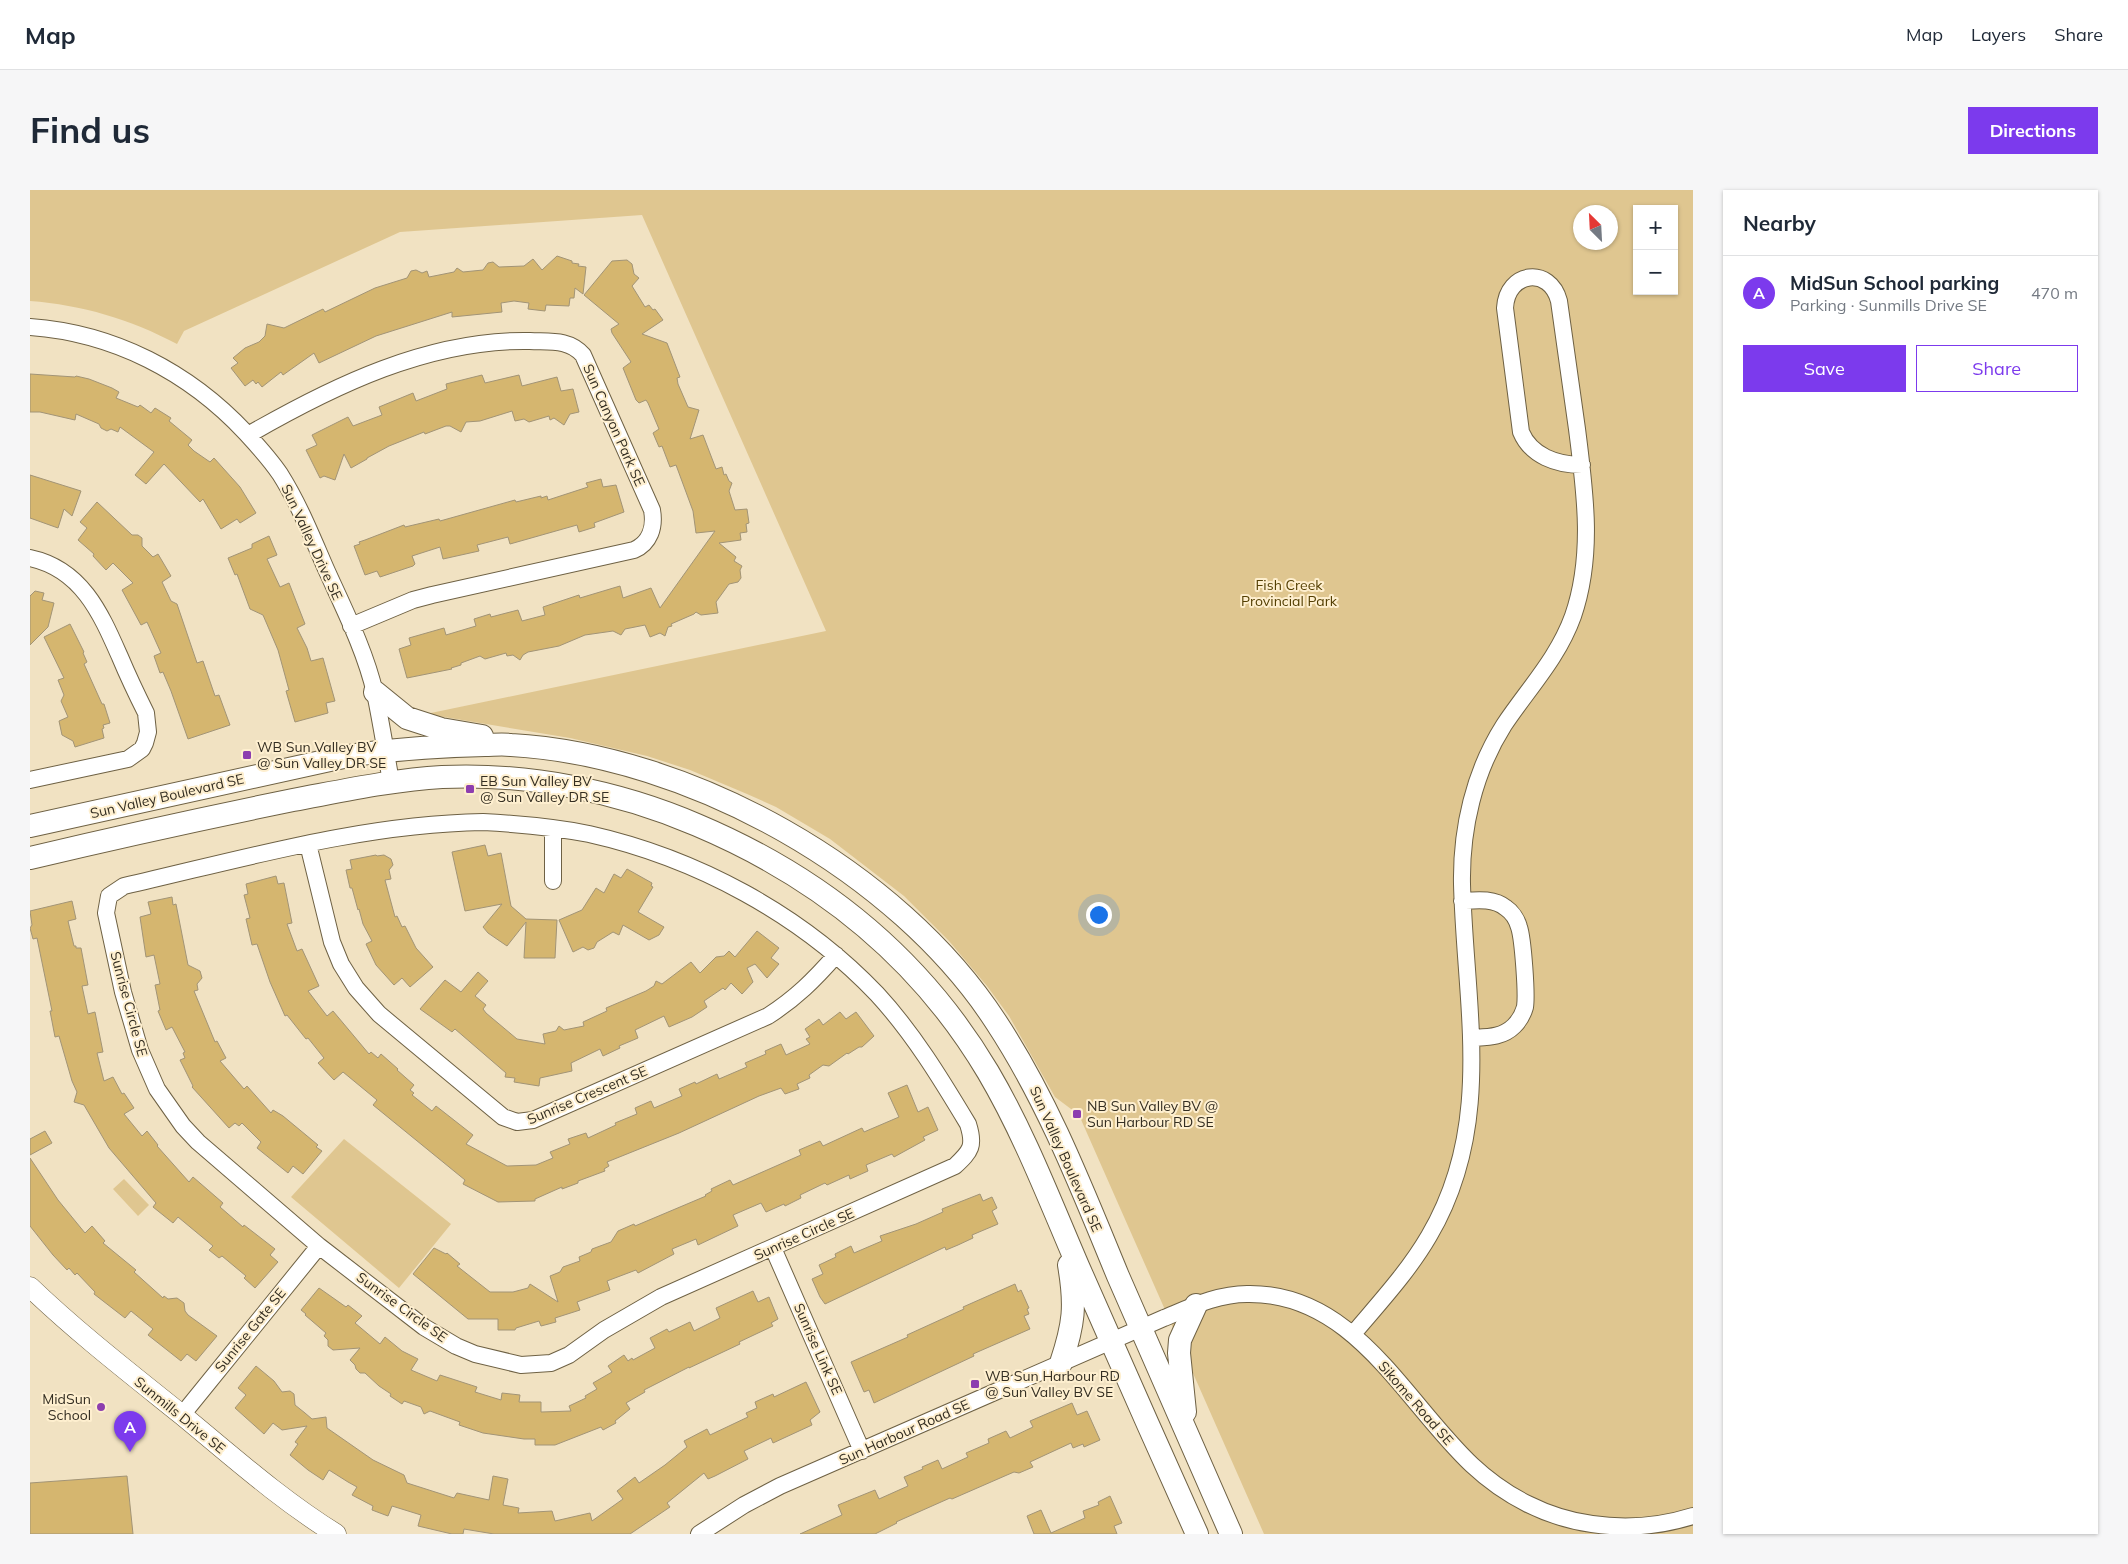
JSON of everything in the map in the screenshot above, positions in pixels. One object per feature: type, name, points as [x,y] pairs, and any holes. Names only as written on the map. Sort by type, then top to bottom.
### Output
[{"type":"main road","points":[[375,692],[407,718],[441,729],[471,733],[510,744]]},
{"type":"main road","name":"Sun Valley Boulevard SE","points":[[30,826],[385,750],[510,744],[573,752],[611,761],[718,797],[786,830],[855,877],[917,930],[946,958],[972,988],[996,1022],[1032,1083],[1063,1144],[1231,1534]]},
{"type":"main road","name":"Sun Valley Boulevard SE","points":[[30,858],[170,825],[391,782],[442,777],[478,777],[575,787],[648,807],[684,819],[726,837],[795,874],[828,896],[888,947],[944,1008],[987,1071],[1002,1097],[1197,1534]]},
{"type":"main road","points":[[1061,1363],[1071,1332],[1074,1302],[1063,1232]]},
{"type":"main road","points":[[1189,1438],[1182,1396],[1179,1346],[1182,1334],[1196,1305]]},
{"type":"street","points":[[1353,1334],[1407,1270],[1429,1237],[1447,1201],[1459,1168],[1467,1137],[1472,1086],[1471,1038],[1462,901],[1462,863],[1465,830],[1472,798],[1484,764],[1505,724],[1559,646],[1572,618],[1580,593],[1584,570],[1587,542],[1586,503],[1582,465],[1558,297],[1555,290],[1545,281],[1536,278],[1525,278],[1516,282],[1509,290],[1505,308],[1521,432],[1527,443],[1544,457],[1557,462],[1582,465]]},
{"type":"street","name":"Sun Valley Drive SE","points":[[30,327],[83,335],[107,342],[153,361],[194,386],[231,418],[248,435],[279,473],[298,506],[365,661],[375,692],[391,782]]},
{"type":"street","name":"Sun Canyon Park SE","points":[[248,435],[295,408],[377,372],[398,363],[446,350],[503,342],[558,342],[572,346],[583,355],[652,510],[653,524],[645,543],[634,550],[413,600],[351,626]]},
{"type":"street","points":[[30,558],[66,574],[96,606],[146,713],[148,732],[142,749],[128,759],[30,780]]},
{"type":"street","name":"Sunrise Circle SE","points":[[449,823],[518,824],[553,828],[623,843],[691,868],[754,898],[782,916],[836,955],[877,995],[913,1038],[968,1124],[972,1137],[972,1146],[955,1166],[645,1306],[604,1330],[569,1355],[550,1363],[521,1365],[475,1354],[424,1327],[319,1246],[198,1142],[169,1108],[150,1076],[140,1050],[123,992],[106,913],[109,896],[124,886],[308,844],[391,828],[449,823]]},
{"type":"street","points":[[552,881],[553,828]]},
{"type":"street","name":"Sunrise Crescent SE","points":[[308,844],[332,942],[341,964],[356,988],[378,1014],[503,1117],[517,1122],[533,1120],[768,1016],[812,984],[836,955]]},
{"type":"street","points":[[1462,901],[1483,900],[1497,902],[1507,908],[1514,916],[1520,934],[1525,998],[1522,1016],[1509,1030],[1496,1036],[1471,1038]]},
{"type":"street","name":"Sunrise Gate SE","points":[[182,1415],[319,1246]]},
{"type":"street","name":"Sunrise Link SE","points":[[773,1248],[862,1451]]},
{"type":"street","name":"Sunmills Drive SE","points":[[30,1288],[85,1336],[282,1498],[336,1534]]},
{"type":"street","name":"Sikome Road SE","points":[[1141,1328],[1196,1305],[1221,1297],[1240,1294],[1260,1294],[1301,1303],[1321,1312],[1353,1334],[1372,1352],[1473,1466],[1496,1485],[1519,1500],[1556,1516],[1597,1525],[1654,1525],[1693,1516]]},
{"type":"street","name":"Sun Harbour Road SE","points":[[699,1534],[744,1504],[780,1486],[1141,1328]]},
{"type":"green space","name":"Fish Creek Provincial Park","points":[[30,190],[1693,190],[1693,1534],[1264,1534],[1079,1115],[1055,1097],[1009,1016],[987,986],[949,941],[904,896],[830,839],[776,807],[690,770],[647,756],[570,738],[426,714],[826,631],[642,215],[400,232],[184,331],[177,344],[124,320],[87,310],[30,301]]},
{"type":"green space","points":[[344,1139],[451,1224],[399,1288],[291,1197]]},
{"type":"green space","points":[[124,1179],[149,1205],[138,1216],[113,1189]]},
{"type":"building","points":[[557,256],[579,264],[578,266],[586,267],[583,294],[575,288],[574,298],[570,298],[569,306],[546,305],[545,311],[528,309],[529,303],[514,301],[501,303],[502,312],[452,317],[452,312],[376,336],[319,363],[314,353],[283,375],[281,372],[262,387],[253,380],[245,386],[231,368],[238,363],[233,358],[245,348],[259,342],[265,336],[267,324],[284,328],[323,309],[325,312],[375,288],[407,278],[411,271],[416,270],[422,273],[427,271],[429,277],[454,272],[457,268],[463,272],[483,270],[488,263],[493,262],[499,267],[524,266],[533,259],[542,270]]},
{"type":"building","points":[[627,260],[632,264],[634,274],[639,278],[632,286],[645,307],[649,305],[653,310],[655,309],[663,320],[642,334],[667,343],[680,377],[677,378],[678,384],[688,407],[699,410],[690,439],[703,435],[716,469],[722,467],[724,475],[726,474],[732,483],[729,491],[735,510],[747,509],[749,523],[746,524],[747,532],[740,533],[741,540],[719,543],[736,557],[734,561],[742,566],[740,570],[741,578],[738,582],[729,584],[716,602],[718,613],[701,615],[696,612],[671,624],[672,626],[668,627],[665,636],[660,633],[650,637],[645,625],[625,629],[621,635],[613,631],[585,635],[559,646],[528,652],[520,660],[513,655],[507,656],[506,653],[485,659],[480,656],[461,663],[461,665],[452,669],[407,678],[399,649],[411,645],[409,638],[444,628],[446,635],[476,626],[474,619],[490,614],[491,617],[518,610],[522,621],[545,615],[543,607],[579,595],[580,598],[620,586],[623,598],[651,588],[660,608],[715,531],[696,533],[693,511],[676,465],[670,467],[662,446],[659,447],[653,433],[659,429],[648,403],[646,400],[639,403],[636,400],[623,368],[631,362],[612,333],[611,329],[619,324],[584,295],[612,261]]},
{"type":"building","points":[[30,374],[76,376],[89,379],[119,392],[116,398],[138,407],[140,405],[151,413],[155,408],[171,418],[169,421],[192,440],[188,445],[194,451],[210,462],[214,458],[240,487],[256,513],[240,523],[237,519],[221,529],[203,499],[200,502],[164,464],[146,484],[135,475],[154,452],[120,427],[118,432],[111,429],[107,431],[101,428],[99,424],[76,414],[75,420],[40,412],[30,412]]},
{"type":"building","points":[[482,375],[485,383],[519,375],[522,386],[557,377],[561,391],[573,389],[579,412],[570,414],[564,425],[554,418],[550,420],[549,416],[529,422],[524,419],[515,421],[512,411],[480,421],[466,422],[461,432],[446,426],[425,434],[424,432],[389,446],[351,468],[344,454],[335,480],[324,476],[320,478],[306,450],[317,445],[312,435],[348,417],[353,426],[382,415],[379,407],[413,393],[416,401],[447,389],[446,384]]},
{"type":"building","points":[[30,475],[81,491],[72,516],[64,509],[58,528],[30,518]]},
{"type":"building","points":[[601,479],[603,487],[616,485],[624,512],[594,523],[595,527],[579,532],[577,525],[510,544],[508,537],[477,545],[479,551],[443,559],[440,547],[412,556],[415,564],[413,566],[380,577],[377,571],[365,575],[354,546],[360,544],[359,542],[404,525],[405,527],[439,519],[440,521],[515,500],[516,502],[547,496],[548,500],[588,487],[586,483]]},
{"type":"building","points":[[97,502],[132,535],[138,535],[142,538],[142,546],[153,557],[158,554],[171,576],[162,582],[171,601],[177,604],[197,663],[203,661],[215,696],[219,695],[230,725],[188,739],[171,691],[163,672],[160,673],[154,656],[161,653],[147,622],[141,625],[122,590],[133,583],[113,563],[106,570],[93,556],[94,554],[78,540],[87,528],[80,522]]},
{"type":"building","points":[[269,536],[277,555],[267,559],[280,587],[289,583],[305,624],[297,628],[311,661],[323,658],[335,701],[326,703],[328,713],[295,722],[286,691],[289,690],[278,650],[263,615],[250,609],[237,574],[235,575],[228,558],[252,548],[252,544]]},
{"type":"building","points":[[35,591],[44,593],[42,600],[54,603],[48,627],[30,645],[30,596]]},
{"type":"building","points":[[70,624],[84,652],[87,662],[84,664],[102,704],[104,704],[110,723],[103,725],[104,738],[75,747],[73,741],[62,735],[59,721],[68,717],[61,701],[64,695],[58,680],[64,678],[44,637]]},
{"type":"building","points":[[485,845],[488,856],[501,853],[511,906],[526,919],[557,920],[555,958],[524,958],[526,922],[507,946],[488,933],[483,927],[502,904],[465,911],[452,852]]},
{"type":"building","points":[[384,855],[391,859],[393,865],[389,870],[391,879],[385,880],[395,917],[397,916],[402,927],[405,926],[416,948],[433,967],[410,987],[402,978],[394,985],[376,965],[366,944],[372,941],[363,924],[352,888],[350,888],[346,870],[352,869],[350,860]]},
{"type":"building","points":[[627,869],[652,883],[651,886],[653,887],[638,912],[664,927],[659,935],[649,940],[623,925],[619,935],[613,932],[597,942],[594,948],[588,950],[583,947],[573,952],[559,920],[582,910],[596,888],[604,893],[614,874],[621,878]]},
{"type":"building","points":[[276,876],[278,884],[284,883],[292,923],[287,924],[297,951],[302,949],[319,986],[308,991],[327,1016],[333,1011],[369,1054],[371,1052],[378,1058],[381,1054],[414,1085],[410,1090],[414,1093],[412,1095],[432,1111],[436,1106],[473,1135],[466,1144],[507,1166],[536,1165],[553,1158],[550,1152],[570,1144],[568,1139],[586,1133],[588,1138],[616,1125],[615,1123],[637,1114],[635,1108],[651,1101],[654,1108],[682,1096],[679,1089],[695,1082],[696,1084],[717,1074],[719,1079],[747,1067],[745,1063],[766,1054],[765,1051],[781,1044],[786,1055],[810,1044],[806,1039],[810,1037],[805,1029],[819,1019],[823,1025],[840,1012],[846,1019],[856,1012],[874,1036],[862,1047],[847,1053],[829,1066],[823,1065],[809,1075],[810,1078],[797,1084],[799,1089],[785,1094],[781,1088],[759,1096],[679,1133],[607,1162],[609,1166],[604,1169],[605,1171],[562,1189],[562,1187],[535,1199],[535,1201],[498,1202],[463,1184],[465,1180],[373,1105],[377,1100],[343,1072],[334,1080],[318,1063],[324,1058],[287,1015],[285,1016],[270,982],[257,944],[252,945],[246,919],[250,918],[244,895],[248,894],[246,884]]},
{"type":"building","points":[[172,897],[173,905],[176,904],[188,965],[200,971],[202,978],[197,984],[198,990],[194,991],[215,1042],[217,1041],[226,1058],[220,1061],[244,1089],[247,1086],[271,1113],[273,1110],[283,1116],[318,1145],[316,1147],[322,1151],[303,1174],[293,1166],[288,1173],[257,1148],[261,1142],[242,1123],[239,1126],[235,1123],[229,1128],[192,1087],[180,1060],[185,1058],[183,1053],[185,1052],[172,1027],[166,1030],[158,1011],[160,1010],[155,985],[160,984],[154,955],[146,957],[140,917],[151,914],[148,902]]},
{"type":"building","points":[[72,901],[76,919],[68,921],[74,946],[81,948],[88,985],[82,986],[88,1014],[95,1012],[103,1052],[97,1053],[104,1081],[113,1077],[122,1094],[124,1093],[134,1108],[124,1114],[142,1136],[147,1131],[157,1146],[189,1182],[193,1177],[223,1203],[220,1207],[243,1227],[244,1225],[275,1249],[270,1255],[278,1262],[255,1288],[244,1278],[246,1276],[222,1256],[219,1258],[209,1250],[213,1246],[178,1217],[173,1223],[153,1207],[156,1203],[109,1148],[84,1105],[74,1102],[77,1092],[59,1036],[55,1037],[50,1011],[52,1011],[37,938],[33,939],[30,928],[32,925],[30,911]]},
{"type":"building","points":[[757,931],[779,948],[771,958],[779,964],[767,978],[755,964],[747,968],[753,982],[742,994],[731,983],[725,990],[723,988],[704,1001],[707,1007],[692,1017],[669,1027],[664,1016],[635,1030],[638,1038],[619,1046],[620,1048],[603,1056],[600,1049],[571,1063],[572,1071],[540,1078],[539,1086],[514,1082],[515,1078],[505,1077],[506,1073],[455,1029],[452,1032],[420,1009],[445,980],[461,992],[478,972],[488,981],[475,996],[486,1005],[483,1009],[486,1013],[517,1039],[545,1044],[543,1034],[556,1031],[559,1026],[564,1030],[584,1026],[583,1022],[607,1011],[606,1008],[646,991],[654,986],[656,981],[662,984],[691,962],[700,973],[716,957],[724,956],[729,951],[735,957]]},
{"type":"building","points":[[907,1085],[918,1112],[928,1107],[938,1130],[923,1137],[925,1140],[894,1157],[892,1154],[866,1165],[868,1171],[850,1179],[849,1175],[827,1185],[825,1183],[800,1195],[801,1198],[785,1206],[784,1204],[766,1212],[761,1203],[733,1215],[738,1226],[698,1245],[696,1239],[672,1249],[674,1254],[638,1273],[636,1270],[607,1281],[610,1290],[577,1302],[580,1310],[555,1318],[556,1322],[541,1326],[539,1321],[516,1328],[515,1330],[498,1330],[498,1319],[468,1319],[413,1274],[434,1248],[447,1253],[460,1264],[457,1266],[490,1292],[513,1292],[528,1288],[530,1284],[558,1302],[550,1276],[560,1272],[563,1267],[580,1261],[579,1257],[591,1252],[592,1249],[611,1242],[618,1231],[634,1224],[635,1226],[706,1196],[712,1191],[711,1189],[730,1180],[733,1185],[801,1155],[799,1150],[820,1141],[823,1146],[862,1128],[864,1132],[899,1117],[888,1093]]},
{"type":"building","points":[[45,1131],[52,1143],[30,1155],[30,1139]]},
{"type":"building","points":[[30,1158],[58,1200],[85,1233],[92,1226],[105,1241],[103,1243],[136,1270],[134,1272],[163,1298],[164,1296],[168,1299],[177,1298],[184,1303],[185,1311],[188,1315],[217,1336],[196,1361],[187,1354],[181,1361],[148,1335],[153,1329],[131,1311],[125,1318],[94,1294],[95,1292],[77,1273],[75,1275],[69,1268],[67,1270],[53,1255],[30,1226]]},
{"type":"building","points":[[980,1194],[983,1201],[992,1197],[997,1208],[992,1211],[998,1224],[972,1235],[973,1238],[958,1245],[946,1250],[945,1247],[825,1304],[820,1297],[812,1279],[823,1274],[819,1265],[836,1257],[835,1254],[851,1246],[854,1253],[882,1241],[880,1236],[916,1224],[943,1212],[942,1209]]},
{"type":"building","points":[[1015,1284],[1018,1292],[1021,1290],[1029,1308],[1027,1309],[1029,1314],[1024,1316],[1030,1329],[973,1354],[974,1356],[874,1403],[869,1390],[864,1392],[851,1362],[908,1337],[907,1335],[964,1309],[963,1307]]},
{"type":"building","points":[[319,1288],[346,1307],[348,1305],[362,1316],[355,1323],[380,1344],[385,1337],[402,1351],[418,1359],[411,1370],[437,1381],[440,1375],[477,1387],[475,1392],[501,1400],[502,1393],[520,1395],[519,1402],[541,1402],[541,1412],[571,1411],[569,1406],[586,1398],[585,1396],[597,1389],[593,1383],[612,1372],[608,1366],[624,1355],[628,1361],[632,1358],[633,1360],[655,1348],[650,1338],[667,1329],[669,1332],[690,1322],[694,1331],[720,1318],[716,1308],[753,1291],[758,1302],[769,1297],[778,1319],[771,1323],[773,1326],[739,1342],[740,1344],[644,1390],[645,1392],[626,1403],[630,1409],[615,1421],[616,1423],[603,1430],[601,1427],[555,1445],[535,1445],[535,1439],[483,1433],[459,1425],[460,1422],[430,1411],[424,1414],[421,1407],[404,1401],[402,1404],[390,1396],[391,1394],[365,1373],[360,1373],[350,1360],[360,1348],[333,1350],[328,1346],[328,1340],[324,1336],[326,1333],[301,1310]]},
{"type":"building","points":[[256,1366],[274,1381],[282,1392],[290,1391],[294,1394],[295,1405],[312,1419],[326,1417],[327,1428],[373,1460],[404,1475],[407,1483],[454,1498],[457,1493],[489,1500],[493,1476],[508,1479],[503,1505],[519,1508],[518,1513],[552,1511],[555,1521],[590,1513],[592,1521],[623,1499],[617,1491],[635,1477],[639,1483],[687,1447],[684,1441],[707,1429],[710,1435],[748,1417],[746,1413],[757,1408],[755,1402],[773,1394],[774,1397],[806,1382],[820,1412],[810,1420],[812,1425],[773,1443],[771,1438],[744,1451],[748,1459],[708,1479],[704,1473],[667,1503],[670,1507],[630,1534],[494,1534],[464,1529],[463,1534],[452,1534],[418,1526],[421,1515],[392,1506],[388,1516],[372,1510],[373,1506],[352,1495],[357,1487],[329,1470],[323,1480],[308,1470],[290,1455],[298,1444],[295,1442],[307,1426],[282,1430],[273,1423],[264,1434],[235,1408],[246,1395],[238,1388]]},
{"type":"building","points":[[1072,1403],[1077,1415],[1087,1411],[1100,1440],[1084,1447],[1083,1444],[1073,1448],[1071,1443],[1030,1462],[1033,1467],[1019,1473],[1014,1472],[952,1499],[950,1498],[896,1522],[875,1534],[800,1534],[842,1515],[838,1505],[875,1490],[879,1499],[908,1486],[904,1477],[923,1469],[922,1467],[938,1460],[942,1469],[968,1457],[966,1453],[989,1443],[988,1439],[1006,1431],[1010,1438],[1033,1427],[1030,1421]]},
{"type":"building","points":[[127,1476],[133,1534],[30,1534],[30,1483]]},
{"type":"building","points":[[1110,1496],[1122,1523],[1114,1526],[1117,1534],[1034,1534],[1027,1516],[1041,1510],[1051,1533],[1085,1518],[1083,1511],[1099,1505],[1098,1502]]},
{"type":"place","name":"WB Sun Valley BV @ Sun Valley DR SE","points":[[247,755]]},
{"type":"place","name":"EB Sun Valley BV @ Sun Valley DR SE","points":[[470,789]]},
{"type":"place","name":"NB Sun Valley BV @ Sun Harbour RD SE","points":[[1077,1114]]},
{"type":"place","name":"WB Sun Harbour RD @ Sun Valley BV SE","points":[[975,1384]]},
{"type":"place","name":"MidSun School","points":[[101,1407]]},
{"type":"place","name":"MidSun School parking","points":[[130,1452]]}]
